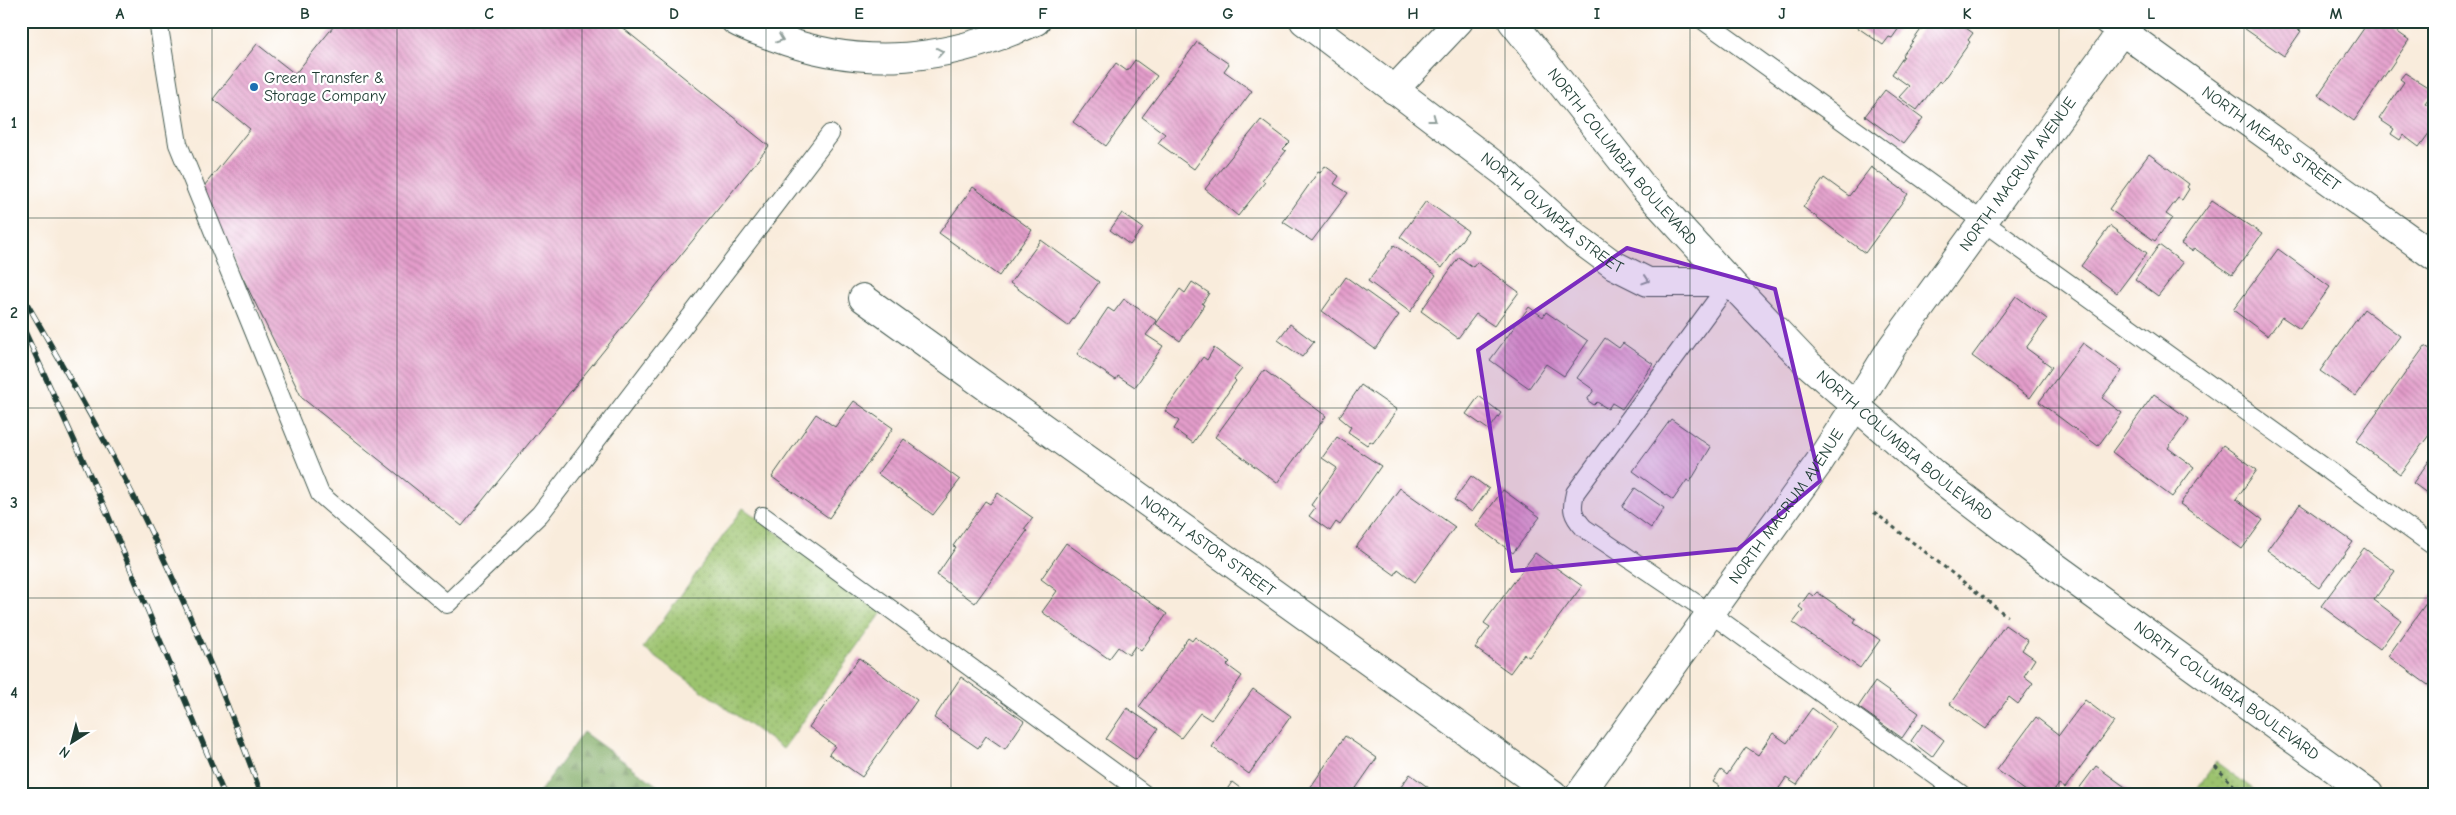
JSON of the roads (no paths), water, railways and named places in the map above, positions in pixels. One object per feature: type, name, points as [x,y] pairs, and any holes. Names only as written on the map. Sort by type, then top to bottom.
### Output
[{"type":"street","points":[[735,21],[792,44],[845,56],[905,58],[956,50],[1006,35],[1036,21]]},
{"type":"street","name":"NORTH OLYMPIA STREET","points":[[1304,21],[1505,173],[1576,237],[1614,265],[1648,282],[1730,282]]},
{"type":"street","points":[[1394,90],[1460,21]]},
{"type":"street","name":"NORTH COLUMBIA BOULEVARD","points":[[1512,21],[1643,187],[1808,364],[1935,475],[2042,557],[2369,794]]},
{"type":"street","name":"NORTH MACRUM AVENUE","points":[[1580,794],[1818,464],[1892,347],[1983,222],[2120,25]]},
{"type":"street","name":"NORTH MEARS STREET","points":[[2120,25],[2435,257]]},
{"type":"street","name":"NORTH ASTOR STREET","points":[[863,298],[1553,794]]},
{"type":"lane","points":[[158,21],[178,144],[320,494],[447,604],[540,514],[830,134]]},
{"type":"lane","points":[[1704,21],[2435,547]]},
{"type":"lane","points":[[1730,282],[1575,493],[1571,508],[1574,518],[1584,528],[1710,612],[1961,794]]},
{"type":"lane","points":[[763,516],[1144,794]]},
{"type":"railway","points":[[21,293],[110,451],[155,540],[219,684],[261,794]]},
{"type":"railway","points":[[21,323],[108,515],[224,794]]},
{"type":"place","name":"Green Transfer & Storage Company","points":[[254,87]]}]
